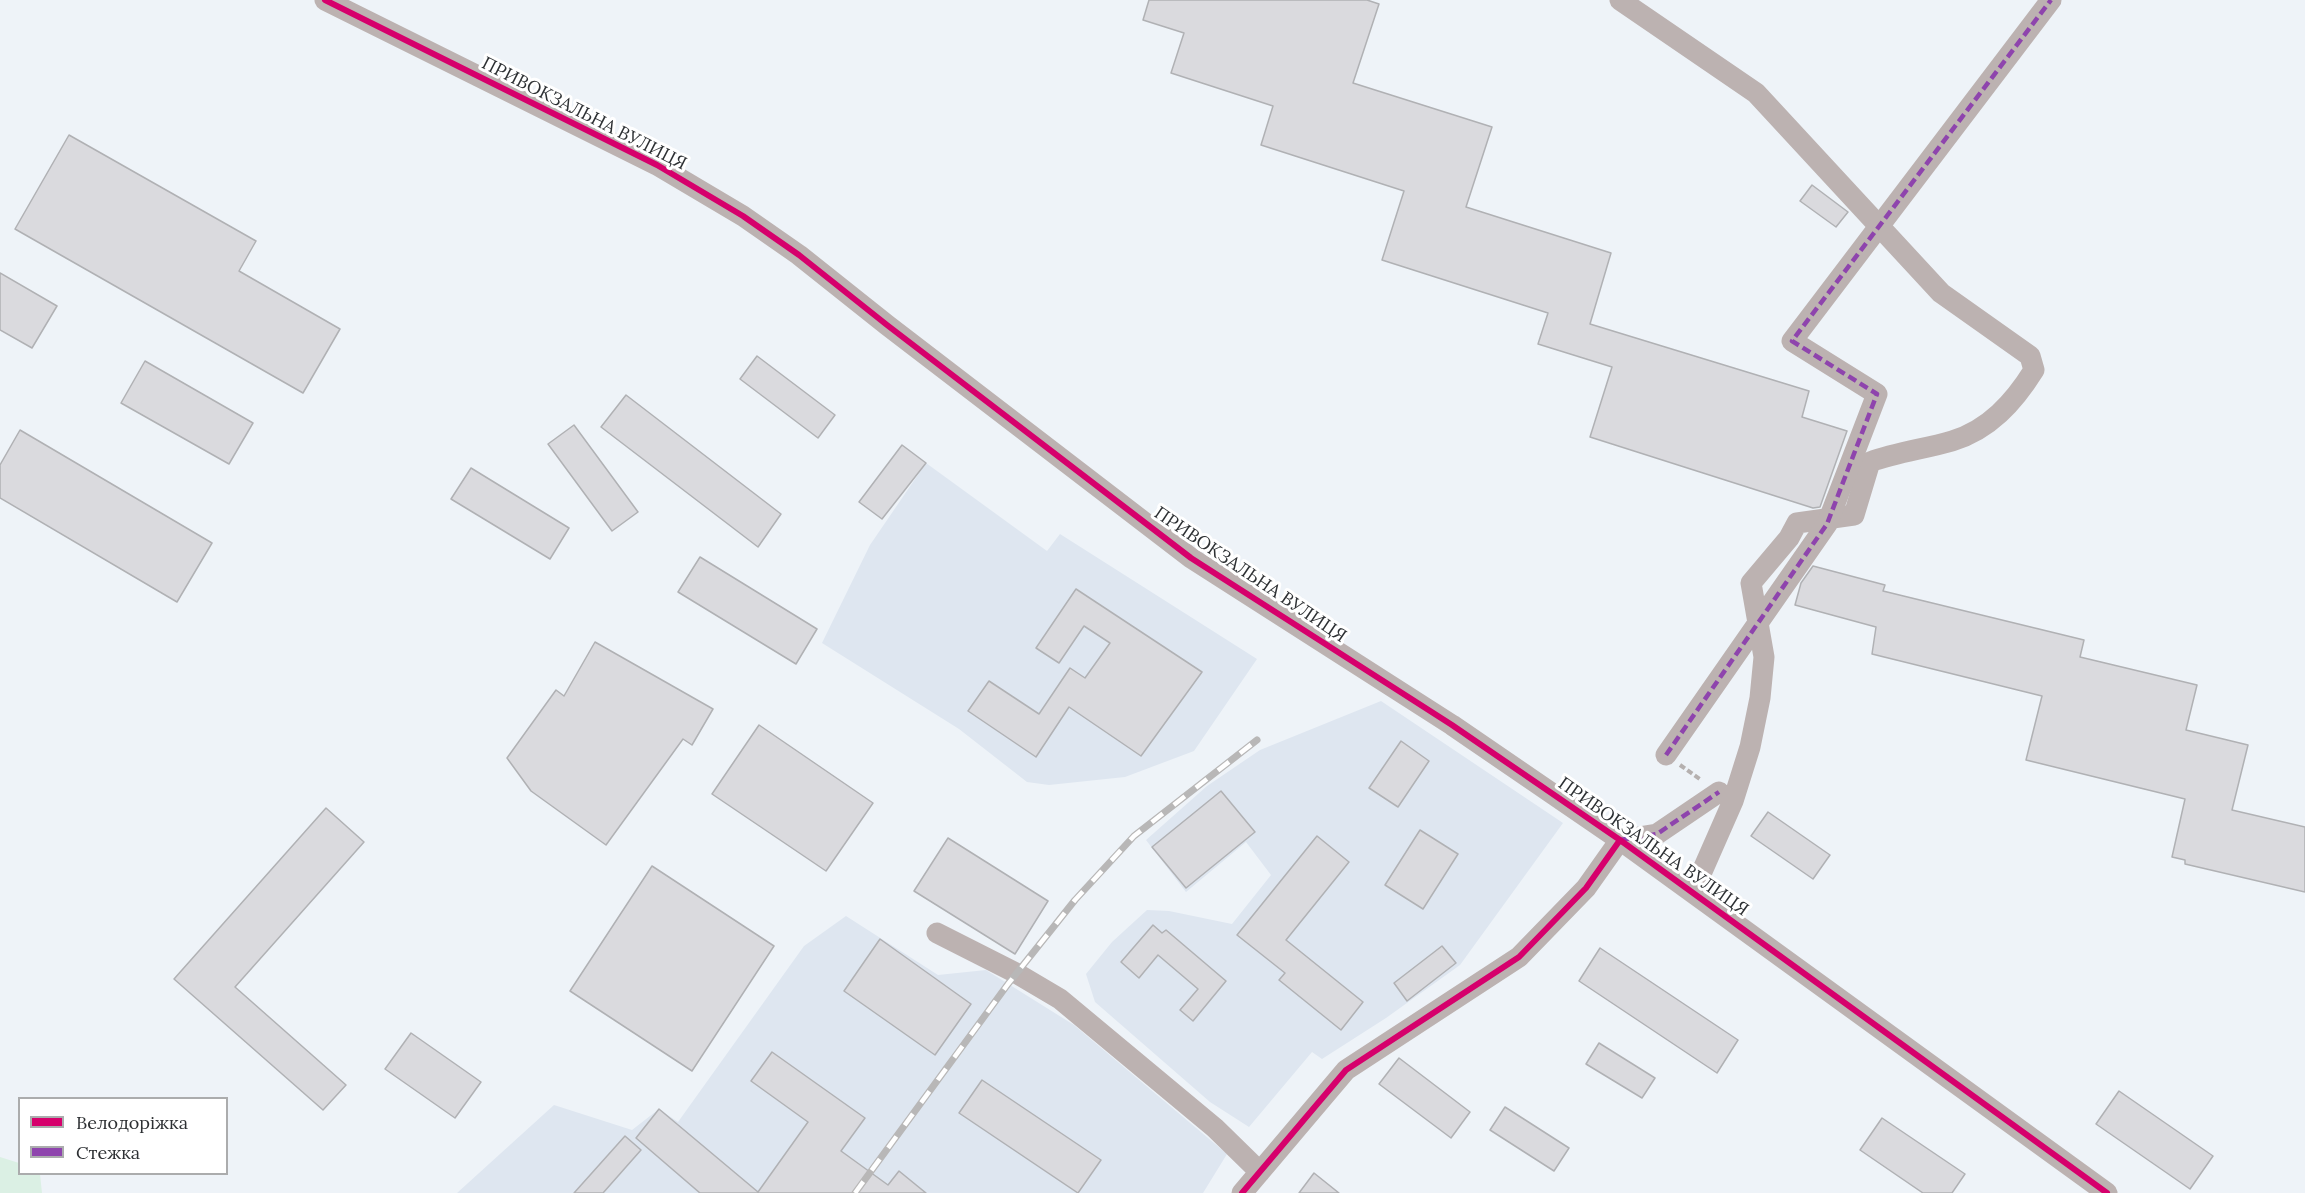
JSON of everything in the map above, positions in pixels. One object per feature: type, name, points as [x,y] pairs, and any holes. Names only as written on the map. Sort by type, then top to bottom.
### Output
[{"type":"street","name":"ПРИВОКЗАЛЬНА ВУЛИЦЯ","points":[[325,0],[657,165],[743,216],[799,255],[1191,558],[1452,725],[1620,840],[2107,1193]]},
{"type":"street","points":[[1620,0],[1756,93],[1941,293],[2030,356],[2034,370],[2008,407],[1986,425],[1954,441],[1870,462],[1854,515],[1797,523],[1789,538],[1751,583],[1764,657],[1760,698],[1750,747],[1733,801],[1693,892]]},
{"type":"street","points":[[1666,755],[1827,524],[1877,394],[1792,341],[2051,0]]},
{"type":"street","points":[[1242,1193],[1346,1071],[1519,957],[1586,888],[1620,840],[1657,834],[1719,792]]},
{"type":"street","points":[[937,933],[1017,973],[1060,999],[1215,1128],[1260,1172]]},
{"type":"path","points":[[1666,755],[1719,792]]},
{"type":"shaded area","points":[[926,463],[1047,551],[1060,534],[1257,659],[1194,751],[1125,777],[1049,785],[1027,782],[959,729],[822,643],[870,545]]},
{"type":"shaded area","points":[[1381,701],[1563,823],[1460,965],[1386,1018],[1322,1059],[1312,1052],[1249,1127],[1210,1102],[1095,1002],[1086,974],[1112,942],[1147,910],[1169,911],[1232,924],[1271,875],[1246,842],[1186,892],[1146,840],[1207,786],[1260,750]]},
{"type":"shaded area","points":[[846,916],[938,975],[986,970],[1074,1025],[1227,1154],[1203,1193],[457,1193],[554,1105],[632,1130],[659,1109],[678,1122],[804,946]]},
{"type":"green space","points":[[0,1157],[18,1163],[18,1175],[40,1175],[42,1193],[0,1193]]},
{"type":"building","points":[[1149,0],[1367,0],[1379,4],[1353,83],[1492,127],[1466,207],[1611,253],[1590,324],[1809,391],[1802,417],[1847,431],[1820,507],[1813,508],[1590,437],[1612,367],[1538,344],[1548,313],[1382,260],[1404,191],[1261,145],[1273,106],[1171,73],[1184,33],[1143,20]]},
{"type":"building","points":[[69,135],[256,241],[239,271],[340,329],[303,393],[15,229]]},
{"type":"building","points":[[1812,185],[1848,212],[1836,227],[1800,201]]},
{"type":"building","points":[[0,273],[57,306],[32,348],[0,330]]},
{"type":"building","points":[[757,356],[835,415],[818,438],[740,379]]},
{"type":"building","points":[[145,361],[253,423],[229,464],[121,403]]},
{"type":"building","points":[[626,395],[781,514],[758,547],[601,427]]},
{"type":"building","points":[[574,425],[638,512],[612,531],[548,444]]},
{"type":"building","points":[[20,430],[212,543],[177,602],[0,498],[0,465]]},
{"type":"building","points":[[902,445],[926,463],[882,519],[859,502]]},
{"type":"building","points":[[471,468],[569,528],[550,559],[451,499]]},
{"type":"building","points":[[700,557],[817,629],[796,664],[678,592]]},
{"type":"building","points":[[1813,566],[1885,585],[1883,591],[2084,640],[2080,657],[2197,685],[2186,730],[2248,745],[2232,810],[2305,827],[2305,892],[2185,864],[2185,860],[2172,857],[2185,799],[2026,760],[2042,696],[1872,654],[1876,627],[1795,605],[1801,583]]},
{"type":"building","points":[[1076,589],[1202,672],[1141,756],[1069,707],[1036,757],[968,711],[989,681],[1039,714],[1070,668],[1085,678],[1110,643],[1084,626],[1059,663],[1036,648]]},
{"type":"building","points":[[595,642],[713,709],[692,745],[683,739],[606,845],[531,791],[507,758],[556,690],[564,696]]},
{"type":"building","points":[[759,725],[873,803],[826,871],[712,794]]},
{"type":"building","points":[[1401,741],[1429,761],[1398,807],[1369,788]]},
{"type":"building","points":[[1221,791],[1255,832],[1186,888],[1152,847]]},
{"type":"building","points":[[326,808],[364,842],[235,987],[346,1085],[323,1110],[174,979]]},
{"type":"building","points":[[1768,812],[1830,855],[1813,879],[1751,836]]},
{"type":"building","points":[[1420,830],[1458,854],[1423,909],[1385,885]]},
{"type":"building","points":[[1317,836],[1349,862],[1286,940],[1363,1002],[1341,1030],[1279,980],[1285,973],[1237,935]]},
{"type":"building","points":[[948,838],[1048,901],[1015,954],[914,891]]},
{"type":"building","points":[[652,866],[774,946],[692,1071],[570,991]]},
{"type":"building","points":[[1153,925],[1162,933],[1166,930],[1226,981],[1193,1021],[1180,1010],[1198,989],[1158,955],[1139,978],[1121,962]]},
{"type":"building","points":[[880,939],[971,1004],[935,1055],[844,991]]},
{"type":"building","points":[[1442,946],[1456,963],[1407,1001],[1394,983]]},
{"type":"building","points":[[1600,948],[1738,1040],[1717,1073],[1579,981]]},
{"type":"building","points":[[411,1033],[481,1082],[455,1118],[385,1069]]},
{"type":"building","points":[[1599,1043],[1655,1078],[1642,1098],[1586,1064]]},
{"type":"building","points":[[772,1052],[865,1118],[841,1151],[888,1185],[899,1171],[926,1193],[700,1193],[636,1138],[659,1109],[758,1192],[808,1122],[751,1081]]},
{"type":"building","points":[[1399,1058],[1470,1112],[1451,1138],[1379,1084]]},
{"type":"building","points":[[982,1080],[1101,1160],[1078,1193],[959,1113]]},
{"type":"building","points":[[2119,1091],[2213,1156],[2190,1189],[2096,1124]]},
{"type":"building","points":[[1505,1107],[1569,1148],[1554,1171],[1490,1130]]},
{"type":"building","points":[[1882,1118],[1965,1174],[1952,1193],[1923,1193],[1860,1150]]},
{"type":"building","points":[[625,1136],[641,1150],[603,1193],[574,1193]]},
{"type":"building","points":[[1314,1173],[1339,1193],[1299,1193]]},
{"type":"railway","points":[[855,1193],[1008,984],[1075,900],[1134,836],[1257,740]]},
{"type":"marked path","points":[[1666,755],[1827,524],[1877,394],[1792,341],[2051,0]]},
{"type":"marked path","points":[[1620,840],[1657,834],[1719,792]]},
{"type":"cycle path","points":[[325,0],[657,165],[743,216],[799,255],[1191,558],[1452,725],[1620,840],[2107,1193]]},
{"type":"cycle path","points":[[1242,1193],[1346,1070],[1519,957],[1586,888],[1620,840]]}]
